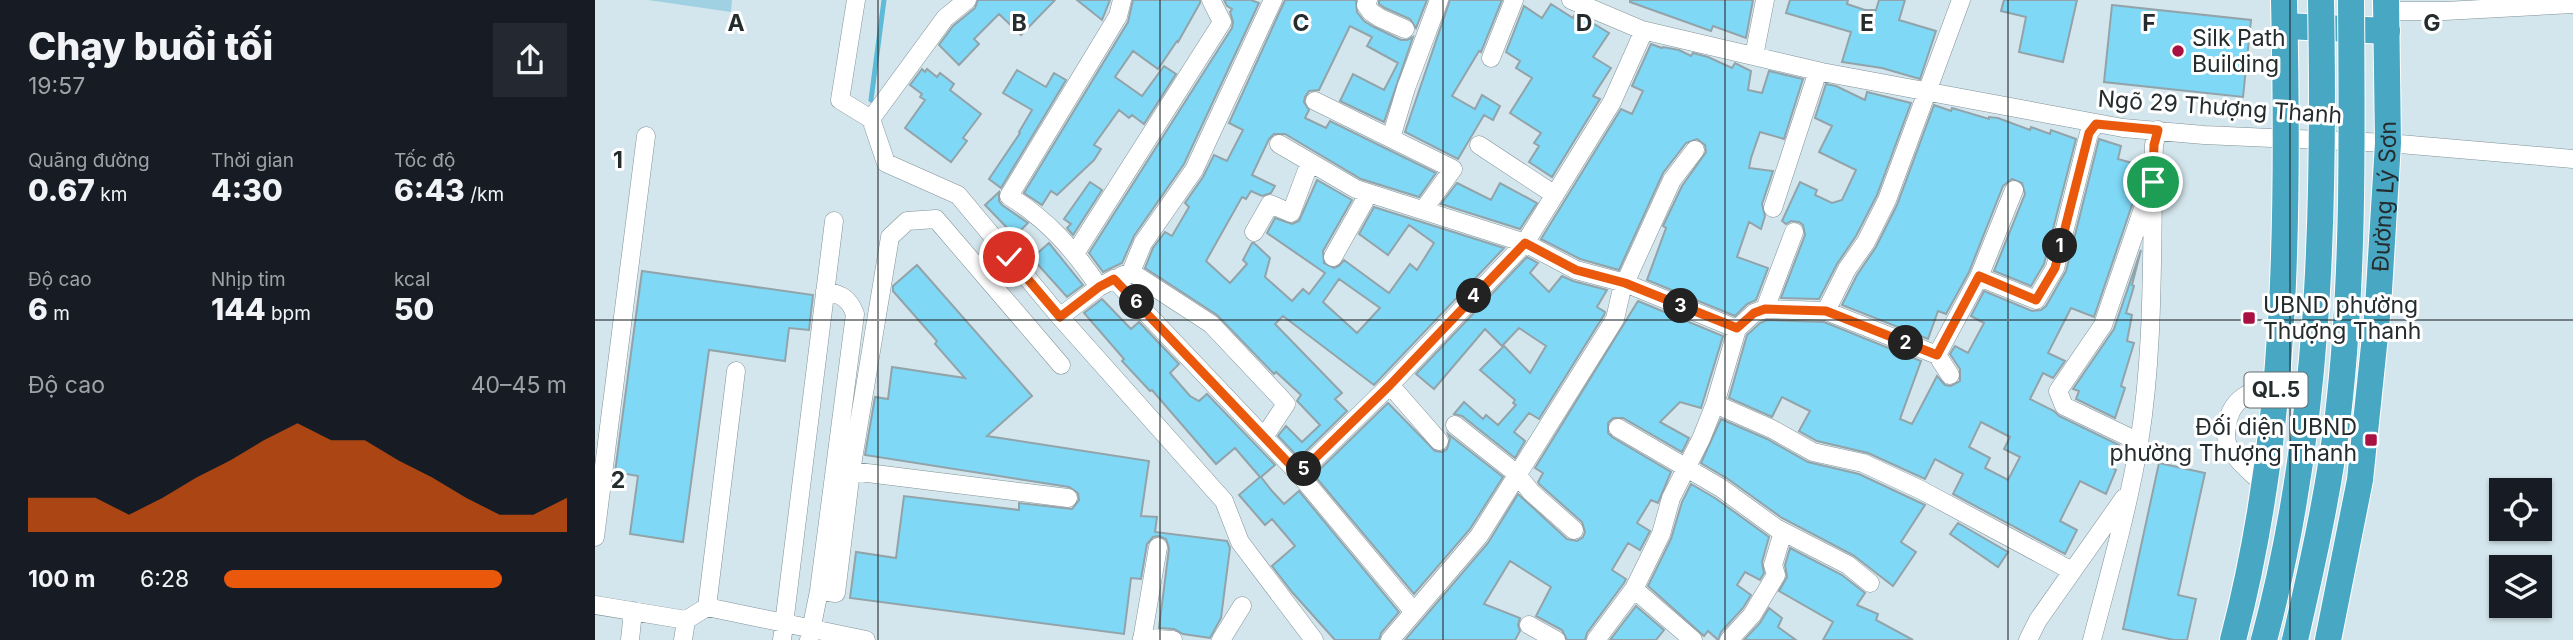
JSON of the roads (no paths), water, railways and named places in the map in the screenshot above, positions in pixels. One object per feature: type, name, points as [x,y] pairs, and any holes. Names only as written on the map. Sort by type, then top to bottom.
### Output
[{"type":"highway","name":"QL.5","points":[[2233,640],[2242,608],[2273,439],[2285,264],[2284,0]]},
{"type":"highway","name":"QL.5","points":[[2264,640],[2287,538],[2305,426],[2321,216],[2321,0]]},
{"type":"highway","name":"QL.5","points":[[2295,640],[2313,564],[2338,417],[2346,324],[2352,180],[2351,0]]},
{"type":"highway","points":[[2285,26],[2386,14]]},
{"type":"highway","name":"Đường Lý Sơn","points":[[2328,640],[2360,480],[2378,307],[2388,143],[2386,14]]},
{"type":"highway","points":[[2285,205],[2311,196],[2339,197],[2360,208],[2381,233]]},
{"type":"street","points":[[856,0],[840,100],[871,119],[886,163],[958,195],[1060,317],[1224,501],[1240,541],[1314,640]]},
{"type":"street","points":[[871,119],[945,18],[967,0]]},
{"type":"street","points":[[1122,0],[1118,16],[1009,196],[1035,212],[1076,252],[1115,279],[1211,324],[1286,404],[1264,437]]},
{"type":"street","points":[[1076,252],[1222,22],[1211,0]]},
{"type":"street","points":[[1060,317],[1115,279],[1194,170],[1273,0]]},
{"type":"street","points":[[1368,0],[1366,5],[1371,12],[1405,29]]},
{"type":"street","points":[[1391,138],[1406,88],[1439,0]]},
{"type":"street","points":[[1492,58],[1514,0]]},
{"type":"street","points":[[1754,56],[1765,0]]},
{"type":"street","points":[[1826,311],[1847,269],[1866,243],[1887,200],[1961,0]]},
{"type":"street","name":"Ngõ 29 Thượng Thanh","points":[[1582,2],[1642,30],[1822,72],[2096,124],[2204,135],[2286,136],[2573,159]]},
{"type":"street","points":[[2386,14],[2573,4]]},
{"type":"street","points":[[1299,474],[1390,385],[1525,243],[1612,102],[1642,30]]},
{"type":"street","points":[[1773,208],[1816,77],[1822,72]]},
{"type":"street","points":[[1315,101],[1453,169],[1425,209]]},
{"type":"street","points":[[1979,276],[2036,300],[2055,268],[2089,133],[2096,124]]},
{"type":"street","points":[[2092,640],[2139,442],[2147,378],[2154,145],[2158,130]]},
{"type":"street","points":[[595,537],[646,136]]},
{"type":"street","points":[[1279,144],[1356,189],[1525,243],[1576,270],[1624,284],[1737,328]]},
{"type":"street","points":[[1479,145],[1555,195]]},
{"type":"street","points":[[1390,640],[1479,536],[1615,319],[1624,284],[1672,180],[1695,150]]},
{"type":"street","points":[[1254,232],[1270,204],[1291,213],[1310,162]]},
{"type":"street","points":[[2139,442],[2064,406],[2058,391],[2102,325],[2153,182]]},
{"type":"street","points":[[1937,355],[1979,276],[2014,190]]},
{"type":"street","points":[[1333,257],[1369,193]]},
{"type":"street","points":[[819,591],[836,593],[851,471],[890,237],[907,221],[936,219],[1061,365]]},
{"type":"street","points":[[784,632],[834,221]]},
{"type":"street","points":[[1765,309],[1794,232]]},
{"type":"street","points":[[1115,279],[1299,474],[1414,612]]},
{"type":"street","points":[[810,635],[819,591],[855,314],[851,303],[840,294],[825,291]]},
{"type":"street","points":[[1596,640],[1634,589],[1661,534],[1671,498],[1688,467],[1715,404],[1737,328],[1754,313],[1765,309],[1826,311],[1937,355],[1951,375]]},
{"type":"street","points":[[707,607],[736,371]]},
{"type":"street","points":[[2264,485],[2239,460],[2227,442],[2228,416],[2237,401],[2249,392],[2277,384]]},
{"type":"street","points":[[1390,385],[1439,441]]},
{"type":"street","points":[[1715,404],[1772,429],[1813,452],[1863,464],[1921,490],[2073,571]]},
{"type":"street","points":[[1455,425],[1517,474],[1531,492],[1574,530]]},
{"type":"street","points":[[1618,428],[1688,467],[1783,532],[1848,565],[1870,583]]},
{"type":"street","points":[[851,471],[1068,498]]},
{"type":"street","points":[[2028,640],[2038,620],[2130,489]]},
{"type":"street","points":[[1729,640],[1752,615],[1776,575],[1773,565],[1783,532]]},
{"type":"street","points":[[1157,547],[1142,639],[1173,640]]},
{"type":"street","points":[[1634,589],[1693,640]]},
{"type":"street","points":[[595,605],[686,620],[707,607],[784,632],[866,640]]},
{"type":"street","points":[[1221,640],[1242,606]]},
{"type":"street","points":[[630,640],[633,611]]},
{"type":"street","points":[[683,640],[686,620]]},
{"type":"street","points":[[1529,625],[1556,640]]},
{"type":"waterway","points":[[871,100],[884,0]]},
{"type":"place","name":"Silk Path Building","points":[[2178,51]]},
{"type":"place","name":"UBND phường Thượng Thanh","points":[[2249,318]]},
{"type":"place","name":"Đối diện UBND phường Thượng Thanh","points":[[2371,440]]}]
